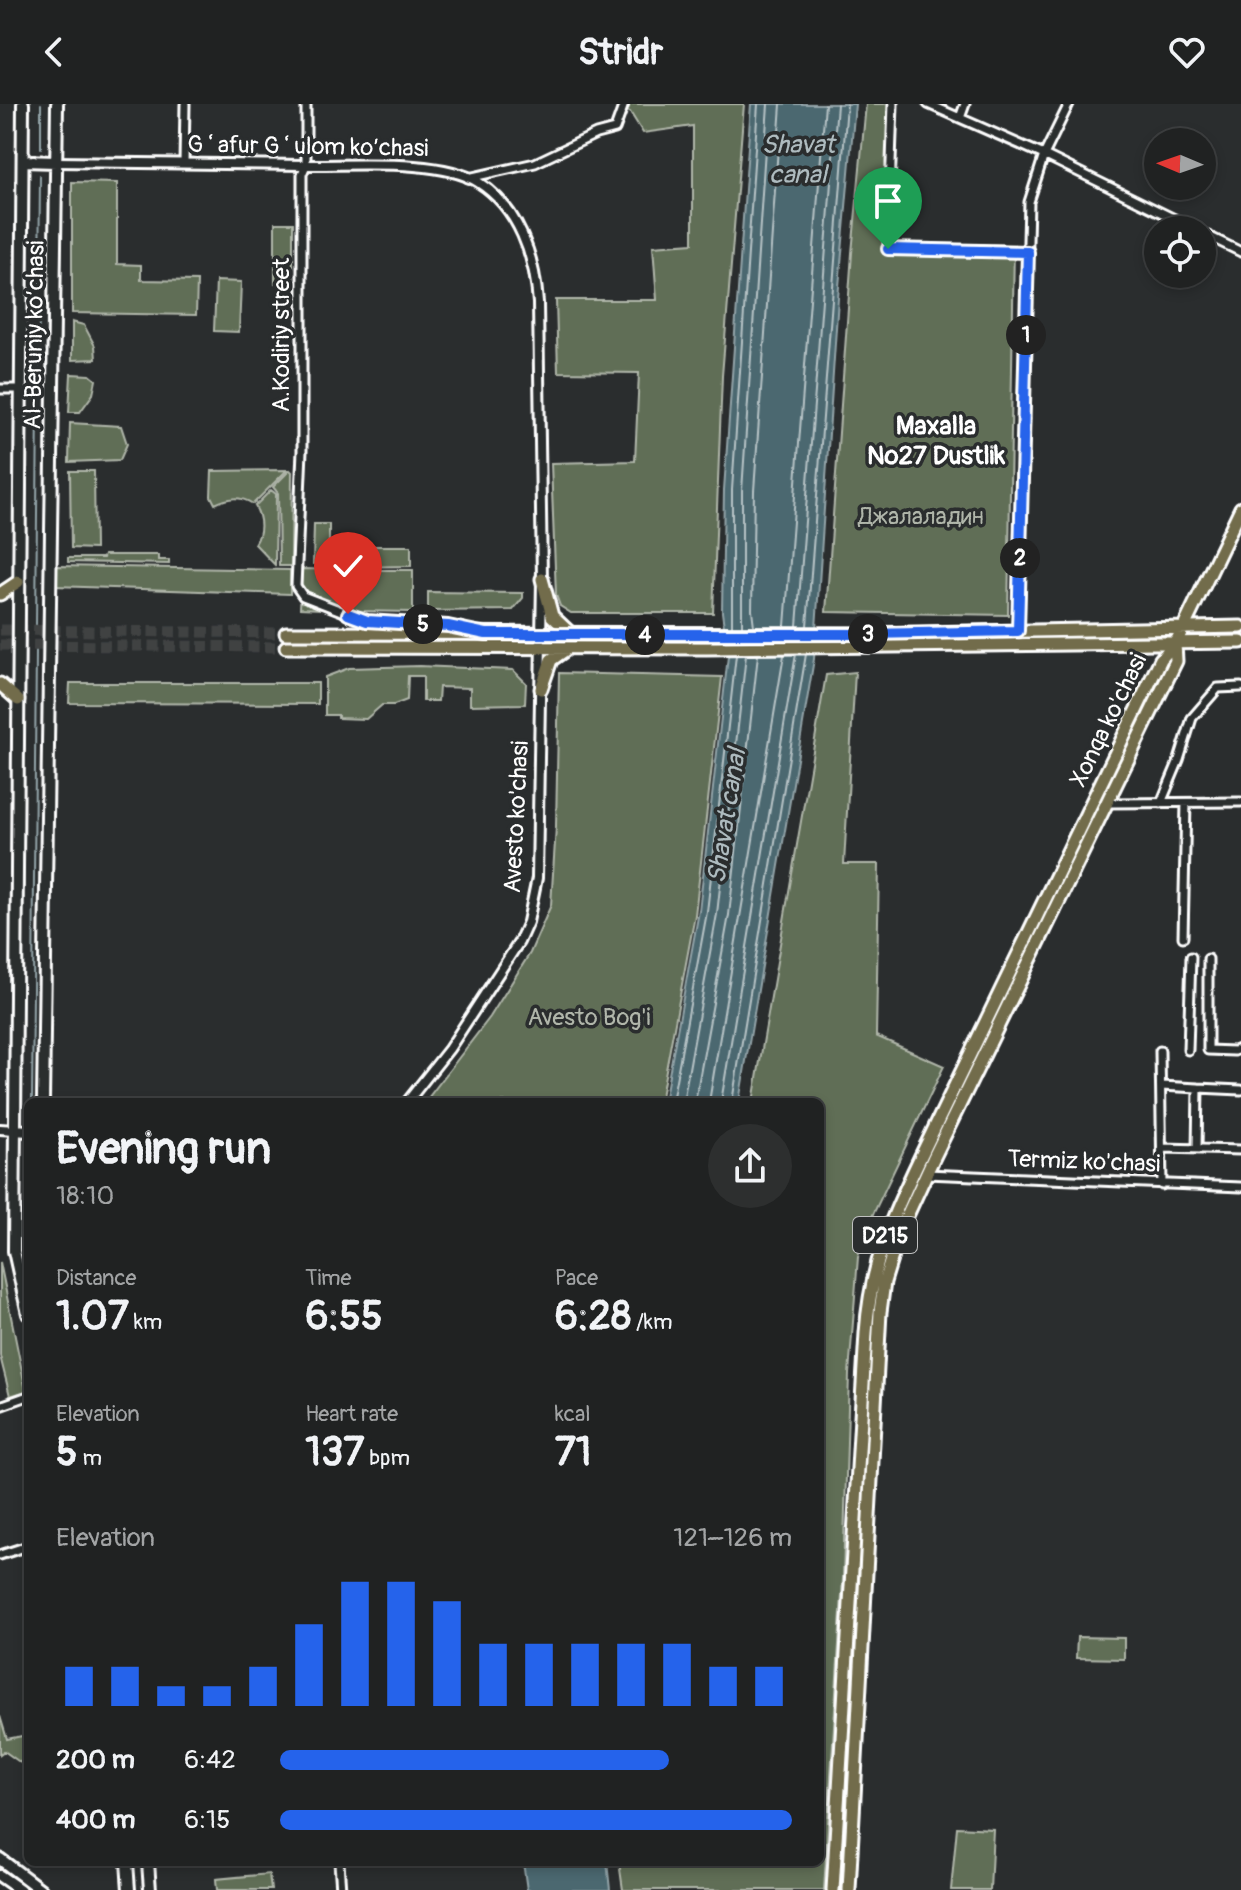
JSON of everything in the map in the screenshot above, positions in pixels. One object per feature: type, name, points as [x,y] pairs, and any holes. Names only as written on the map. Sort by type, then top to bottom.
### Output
[{"type":"main road","name":"Al-Beruniy ko’chasi","points":[[23,104],[14,1251],[24,1296]]},
{"type":"main road","name":"Al-Beruniy ko’chasi","points":[[43,1098],[57,104]]},
{"type":"main road","points":[[23,161],[56,162]]},
{"type":"main road","points":[[1175,643],[1241,508]]},
{"type":"main road","points":[[542,579],[552,616],[572,634]]},
{"type":"main road","points":[[0,594],[18,582]]},
{"type":"main road","points":[[869,640],[1018,631],[1241,627]]},
{"type":"main road","points":[[286,633],[486,634],[569,647],[708,641],[869,640],[1019,644],[1241,642]]},
{"type":"main road","points":[[286,647],[542,641],[572,634],[708,641]]},
{"type":"main road","name":"Xonqa ko'chasi","points":[[849,1890],[858,1729],[868,1302],[878,1255],[887,1228],[1108,803],[1176,661],[1175,643]]},
{"type":"main road","name":"Xonqa ko'chasi","points":[[833,1890],[865,1458],[884,1282],[899,1233],[980,1048],[1161,659],[1175,643]]},
{"type":"main road","points":[[541,689],[551,660],[569,647]]},
{"type":"main road","points":[[0,684],[18,700]]},
{"type":"main road","points":[[15,1130],[24,1131]]},
{"type":"main road","points":[[844,1729],[858,1729]]},
{"type":"main road","points":[[0,1859],[41,1890]]},
{"type":"main road","points":[[127,1866],[129,1890]]},
{"type":"main road","points":[[148,1866],[150,1890]]},
{"type":"main road","points":[[0,1876],[19,1890]]},
{"type":"street","points":[[184,163],[185,104]]},
{"type":"street","name":"A.Kodiriy street","points":[[306,104],[306,165],[302,174],[302,451],[296,586],[303,596],[367,621],[448,626],[486,634]]},
{"type":"street","points":[[468,178],[535,163],[596,134],[615,129],[624,104]]},
{"type":"street","points":[[893,104],[888,249],[1028,252]]},
{"type":"street","points":[[928,104],[1044,155],[1168,216]]},
{"type":"street","points":[[960,118],[965,104]]},
{"type":"street","points":[[1019,644],[1029,202],[1044,155],[1069,104]]},
{"type":"street","name":"Gʻafur Gʻulom ko’chasi","points":[[56,162],[423,167],[468,178],[495,196],[510,213],[526,245],[536,278],[542,641]]},
{"type":"street","points":[[1216,240],[1241,252]]},
{"type":"street","name":"Al-Beruniy ko’chasi","points":[[0,389],[19,389]]},
{"type":"street","name":"Avesto ko'chasi","points":[[410,1098],[482,999],[519,942],[528,922],[537,878],[542,641]]},
{"type":"street","points":[[1161,803],[1192,718],[1218,688],[1241,687]]},
{"type":"street","points":[[1108,803],[1241,802]]},
{"type":"street","points":[[1183,937],[1186,803]]},
{"type":"street","points":[[1188,1050],[1191,957]]},
{"type":"street","points":[[1208,959],[1208,1050],[1234,1051],[1241,1048]]},
{"type":"street","points":[[1160,1051],[1162,1185]]},
{"type":"street","points":[[1161,1086],[1241,1090]]},
{"type":"street","points":[[1197,1149],[1198,1088]]},
{"type":"street","points":[[0,1129],[15,1130]]},
{"type":"street","points":[[1163,1148],[1241,1150]]},
{"type":"street","name":"Termiz ko'chasi","points":[[926,1174],[1241,1187]]},
{"type":"street","points":[[0,1406],[24,1397]]},
{"type":"street","points":[[0,1555],[24,1547]]},
{"type":"street","points":[[339,1866],[341,1890]]},
{"type":"green space","points":[[626,104],[744,104],[722,376],[713,613],[571,613],[560,606],[556,595],[551,463],[635,461],[639,373],[558,372],[556,300],[657,300],[653,246],[693,243],[693,126],[643,133],[630,112],[625,111]]},
{"type":"green space","name":"Джалаладин","points":[[866,104],[891,104],[891,244],[1014,245],[1008,615],[826,612]]},
{"type":"green space","points":[[72,182],[117,183],[117,264],[141,265],[141,280],[197,281],[196,315],[72,313]]},
{"type":"green space","points":[[275,223],[293,223],[293,284],[275,283]]},
{"type":"green space","points":[[216,281],[241,282],[239,332],[214,331]]},
{"type":"green space","points":[[72,322],[84,325],[95,346],[96,359],[72,360]]},
{"type":"green space","points":[[71,374],[90,375],[96,380],[93,394],[80,412],[69,412]]},
{"type":"green space","points":[[70,423],[121,426],[127,444],[120,460],[69,462]]},
{"type":"green space","points":[[287,470],[253,504],[234,498],[215,504],[211,496],[212,471]]},
{"type":"green space","points":[[290,470],[291,566],[279,566],[278,493],[273,487]]},
{"type":"green space","points":[[70,471],[94,471],[95,549],[71,548]]},
{"type":"green space","points":[[271,490],[276,494],[275,565],[255,544],[261,525],[255,506]]},
{"type":"green space","points":[[314,524],[329,524],[329,543],[344,552],[344,564],[313,564]]},
{"type":"green space","points":[[357,546],[411,546],[411,566],[351,567],[351,552]]},
{"type":"green space","points":[[104,555],[158,555],[158,560],[169,560],[169,564],[68,562],[68,558],[103,558]]},
{"type":"green space","points":[[56,566],[290,570],[290,594],[55,586]]},
{"type":"green space","points":[[302,569],[345,570],[346,610],[300,608]]},
{"type":"green space","points":[[349,570],[413,570],[413,612],[356,611],[349,607]]},
{"type":"green space","points":[[428,592],[523,593],[523,598],[513,610],[428,611]]},
{"type":"green space","points":[[419,666],[513,670],[526,683],[525,704],[470,705],[470,688],[439,687],[438,701],[423,701],[423,676],[408,676],[407,700],[382,705],[366,719],[325,715],[325,677],[349,668]]},
{"type":"green space","points":[[855,672],[844,864],[879,864],[876,1036],[944,1066],[867,1227],[858,1257],[849,1374],[843,1578],[824,1890],[623,1890],[620,1866],[824,1866],[824,1098],[754,1098],[826,675]]},
{"type":"green space","name":"Avesto Bog'i","points":[[559,673],[722,677],[695,915],[661,1098],[428,1098],[490,1017],[530,953],[551,905]]},
{"type":"green space","points":[[70,683],[318,683],[318,704],[69,703]]},
{"type":"green space","points":[[0,1262],[24,1392],[10,1396],[0,1356]]},
{"type":"green space","points":[[1077,1637],[1124,1638],[1124,1659],[1076,1658]]},
{"type":"green space","points":[[0,1716],[7,1739],[24,1736],[24,1765],[4,1751],[0,1754]]},
{"type":"green space","points":[[957,1827],[993,1829],[990,1890],[951,1890]]},
{"type":"green space","points":[[269,1874],[271,1890],[217,1890],[216,1879]]},
{"type":"water","name":"Shavat canal","points":[[751,104],[855,104],[838,298],[814,659],[740,1098],[665,1098],[699,911],[728,656],[722,612],[724,490]]},
{"type":"water","points":[[524,1866],[607,1866],[610,1890],[527,1890]]},
{"type":"waterway","points":[[41,104],[41,148]]},
{"type":"waterway","points":[[36,626],[40,176]]},
{"type":"waterway","points":[[32,1098],[36,651]]},
{"type":"waterway","points":[[141,1866],[144,1890]]},
{"type":"tunnel","points":[[0,630],[286,633]]},
{"type":"tunnel","points":[[0,645],[286,647]]},
{"type":"district","name":"Maxalla №27 Dustlik","points":[[936,440]]},
{"type":"route","points":[[348,614],[367,621],[448,626],[486,634],[1018,631],[1028,252],[888,249]]}]
